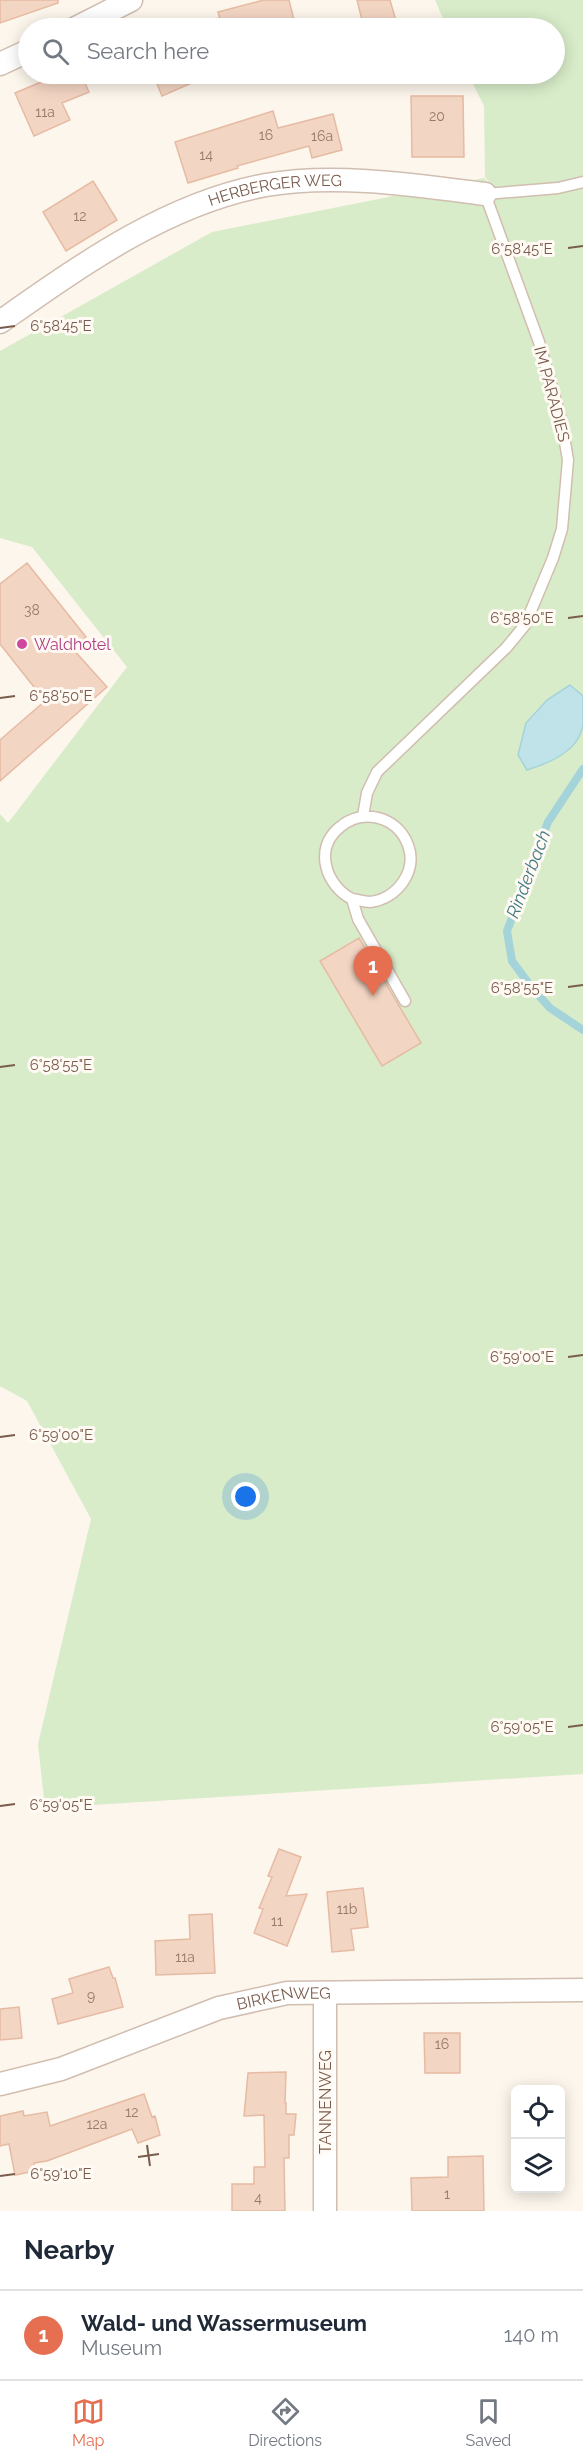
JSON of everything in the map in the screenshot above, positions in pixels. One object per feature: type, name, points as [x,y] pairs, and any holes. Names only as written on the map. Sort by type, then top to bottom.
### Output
[{"type":"street","points":[[96,18],[131,0]]},
{"type":"street","points":[[0,64],[18,56]]},
{"type":"street","name":"HERBERGER WEG","points":[[0,322],[117,244],[194,205],[266,185],[330,181],[424,186],[484,194]]},
{"type":"street","name":"BIRKENWEG","points":[[0,2084],[61,2069],[219,2008],[287,1993],[583,1990]]},
{"type":"street","name":"TANNENWEG","points":[[324,1993],[325,2211]]},
{"type":"lane","name":"HERBERGER WEG","points":[[484,194],[558,188],[583,182]]},
{"type":"lane","name":"IM PARADIES","points":[[363,816],[366,793],[377,772],[506,648],[525,625],[553,558],[562,529],[568,460],[561,419],[545,364],[484,194]]},
{"type":"lane","points":[[363,816],[381,819],[394,826],[409,847],[410,869],[401,886],[390,896],[370,902],[352,899],[333,884],[325,866],[327,847],[337,829],[350,820],[363,816]]},
{"type":"lane","points":[[352,899],[358,919],[405,1001]]},
{"type":"green space","points":[[435,0],[583,0],[583,1774],[45,1808],[38,1744],[91,1519],[27,1401],[0,1386],[0,814],[8,823],[127,667],[32,547],[0,538],[0,351],[212,232],[484,178],[494,188],[485,177],[484,106],[473,84],[565,84],[565,18],[443,18]]},
{"type":"water","points":[[570,685],[583,696],[581,733],[570,749],[562,755],[527,770],[518,755],[526,723],[547,700]]},
{"type":"building","points":[[0,0],[58,0],[58,3],[0,23]]},
{"type":"building","points":[[264,0],[289,0],[294,18],[220,18],[218,12]]},
{"type":"building","points":[[357,0],[390,0],[395,18],[362,18]]},
{"type":"building","points":[[36,84],[85,84],[89,92],[62,103],[70,120],[34,136],[15,93]]},
{"type":"building","points":[[157,84],[189,84],[162,96]]},
{"type":"building","points":[[411,96],[463,96],[464,157],[412,157]]},
{"type":"building","points":[[273,111],[278,128],[333,114],[342,150],[312,158],[309,146],[237,166],[238,168],[188,183],[175,142]]},
{"type":"building","points":[[93,181],[117,220],[66,251],[43,212]]},
{"type":"building","points":[[27,563],[86,637],[72,648],[107,687],[0,781],[0,740],[45,701],[0,644],[0,584]]},
{"type":"building","points":[[359,938],[421,1043],[382,1066],[320,961]]},
{"type":"building","points":[[279,1849],[301,1857],[286,1896],[307,1894],[287,1946],[254,1933],[263,1909],[259,1908],[272,1877],[268,1876]]},
{"type":"building","points":[[363,1888],[368,1927],[351,1929],[354,1950],[332,1952],[327,1892]]},
{"type":"building","points":[[212,1914],[215,1973],[156,1975],[155,1941],[190,1939],[189,1915]]},
{"type":"building","points":[[109,1967],[115,1978],[123,2007],[58,2024],[52,1999],[73,1993],[69,1979]]},
{"type":"building","points":[[19,2007],[22,2038],[0,2040],[0,2009]]},
{"type":"building","points":[[424,2033],[460,2033],[460,2073],[425,2073]]},
{"type":"building","points":[[286,2072],[286,2114],[296,2114],[294,2135],[289,2135],[289,2158],[284,2158],[285,2211],[232,2211],[232,2184],[254,2184],[254,2167],[265,2167],[264,2115],[244,2116],[248,2073]]},
{"type":"building","points":[[144,2094],[152,2117],[155,2116],[160,2135],[138,2143],[132,2129],[47,2161],[34,2163],[35,2171],[15,2175],[9,2144],[0,2146],[0,2116],[23,2111],[24,2116],[47,2112],[50,2126]]},
{"type":"building","points":[[483,2156],[484,2211],[412,2211],[411,2178],[448,2177],[448,2157]]},
{"type":"waterway","name":"Rinderbach","points":[[583,769],[548,822],[507,931],[512,961],[532,988],[550,1008],[583,1030]]},
{"type":"place","name":"Waldhotel","points":[[22,644]]},
{"type":"place","name":"Wald- und Wassermuseum","points":[[373,996]]}]
